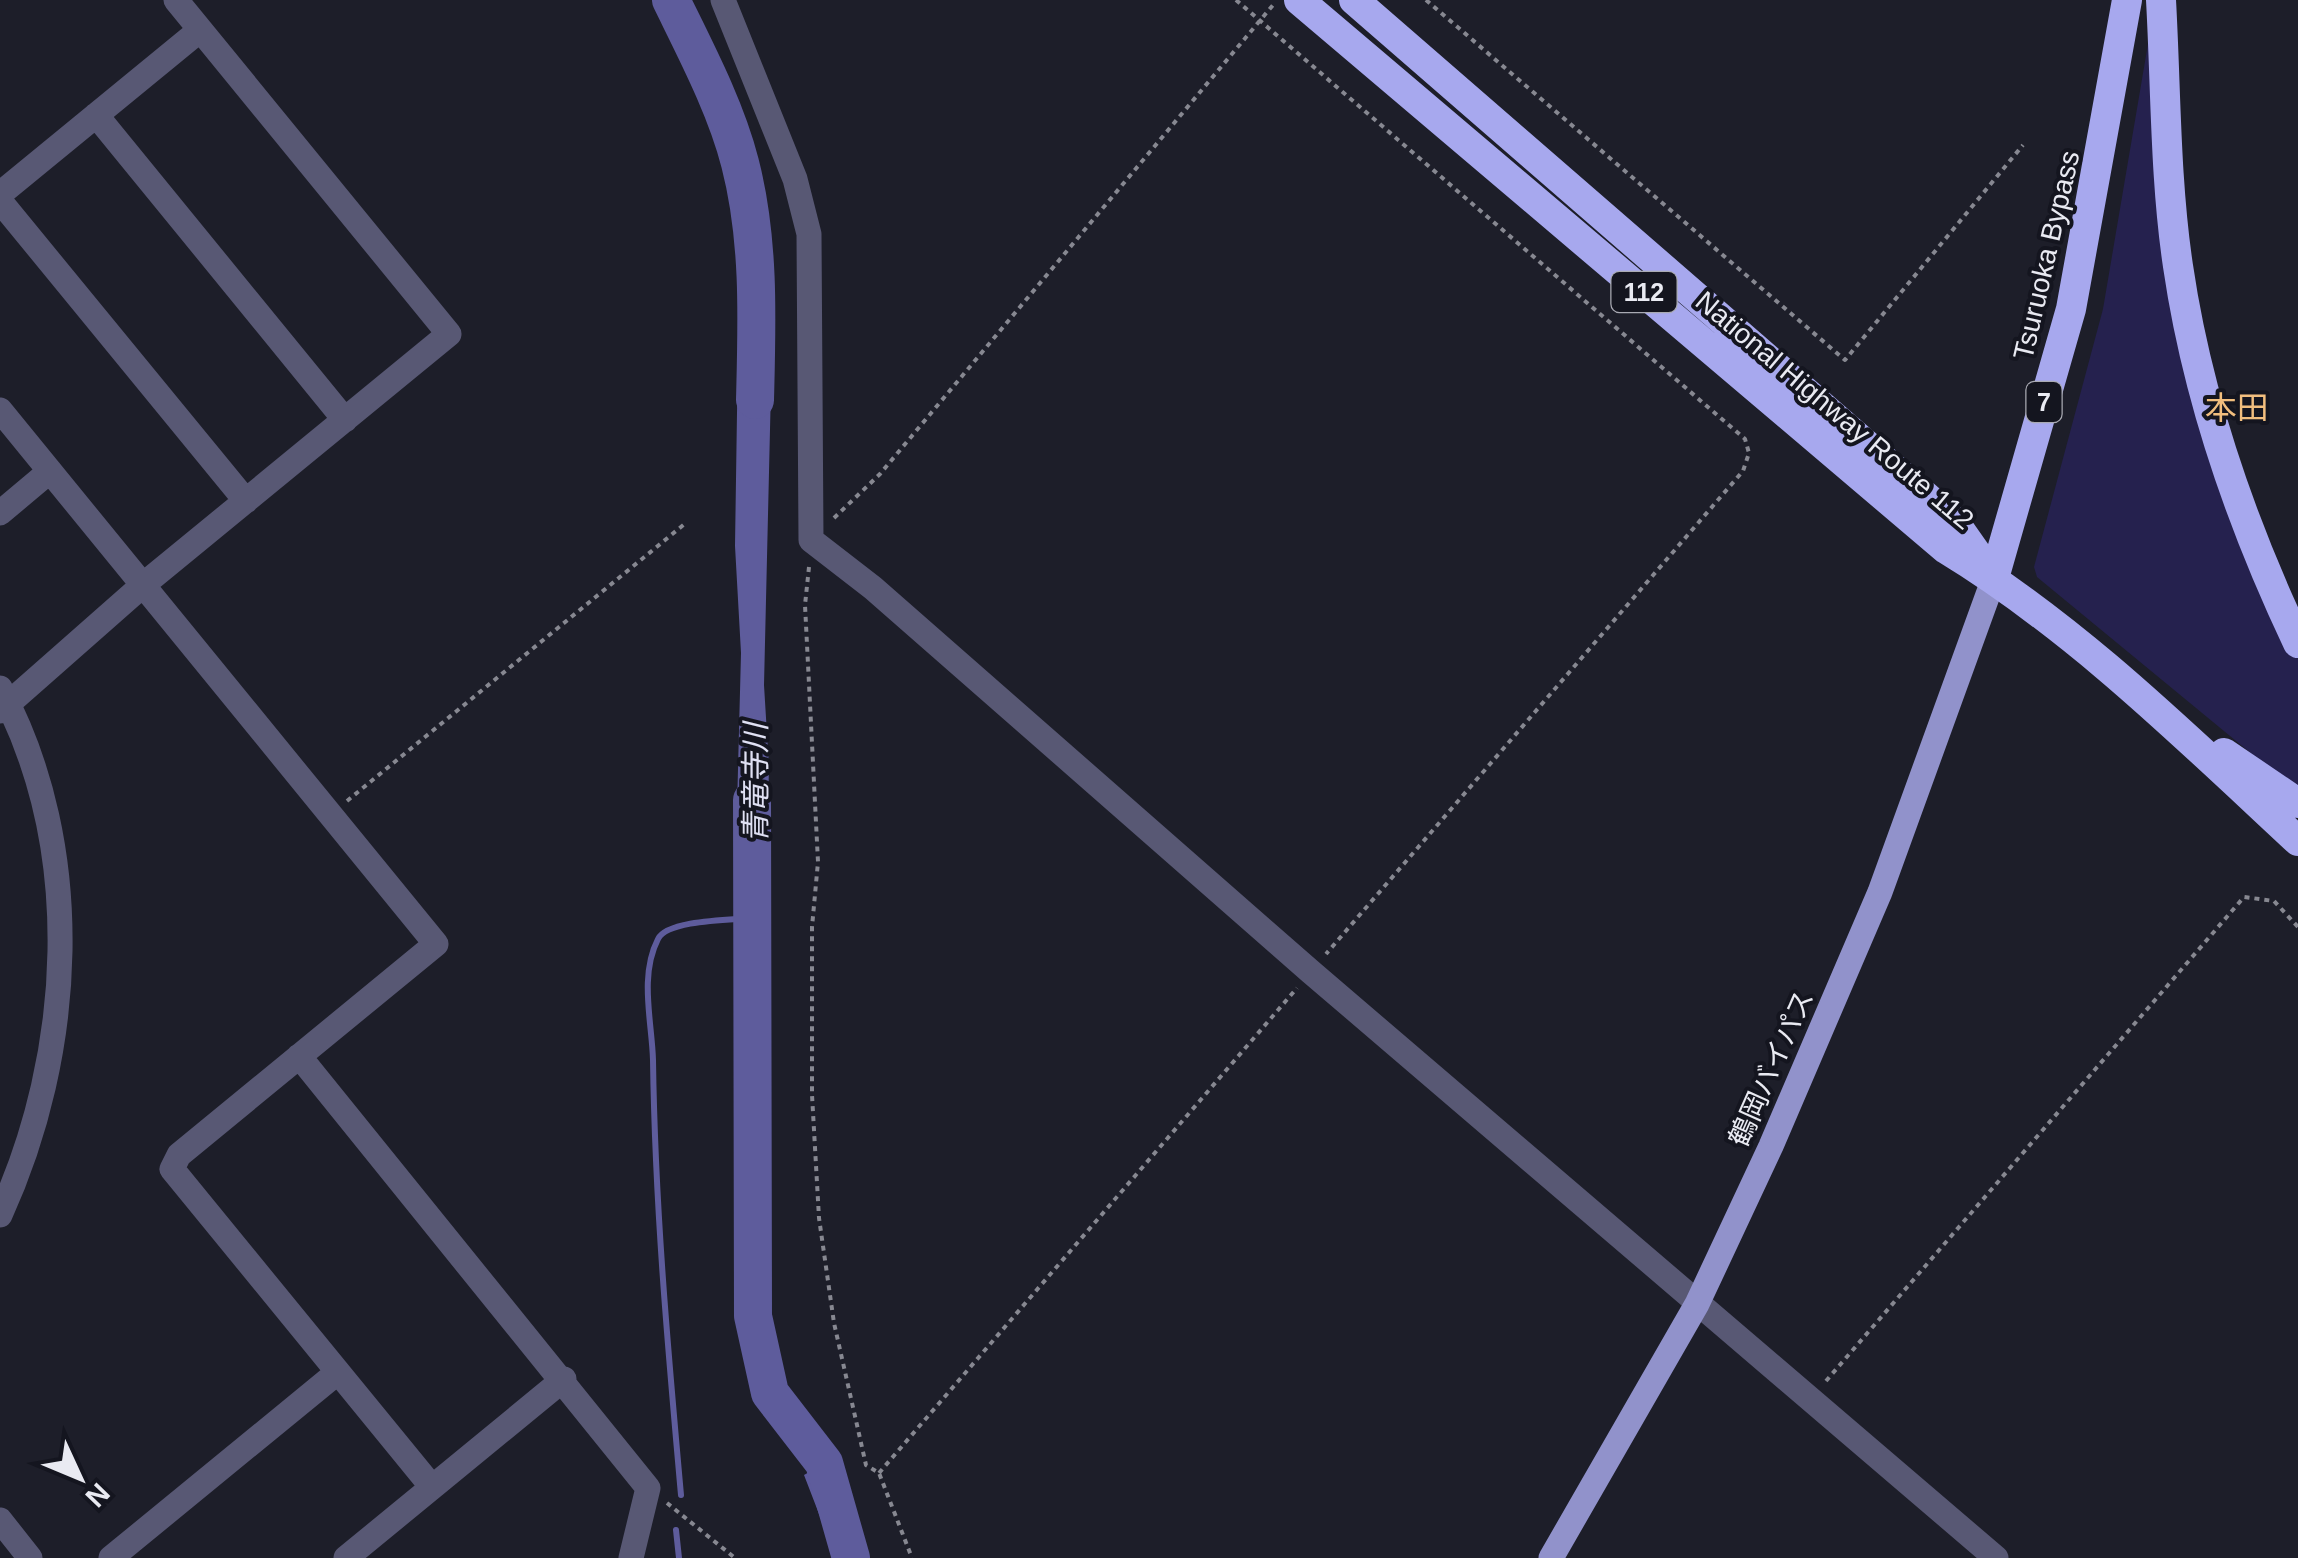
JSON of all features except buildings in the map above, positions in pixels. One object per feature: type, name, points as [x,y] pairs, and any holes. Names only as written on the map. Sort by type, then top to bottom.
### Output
[{"type":"highway","name":"National Highway Route 112","points":[[1299,0],[1946,549],[1994,578]]},
{"type":"highway","name":"National Highway Route 112","points":[[1354,0],[1953,520],[1994,578]]},
{"type":"highway","name":"Tsuruoka Bypass","points":[[1994,578],[2071,309],[2127,0]]},
{"type":"highway","points":[[2161,0],[2166,134],[2182,285],[2213,427],[2269,582],[2298,643]]},
{"type":"highway","points":[[1994,578],[2154,708],[2298,841]]},
{"type":"highway","points":[[2154,708],[2298,802]]},
{"type":"main road","name":"鶴岡バイパス","points":[[1551,1558],[1697,1304],[1880,892],[1994,578]]},
{"type":"street","points":[[0,1215],[33,1132],[48,1068],[57,1010],[59,951],[50,830],[3,701],[449,334],[176,0]]},
{"type":"street","points":[[723,0],[795,179],[809,234],[811,540],[874,588],[1310,972],[1996,1558]]},
{"type":"street","points":[[200,30],[0,197],[246,501]]},
{"type":"street","points":[[96,115],[346,420]]},
{"type":"street","points":[[0,410],[436,944],[178,1155],[172,1170],[432,1488]]},
{"type":"street","points":[[0,512],[50,472]]},
{"type":"street","points":[[299,1056],[564,1379],[648,1488],[631,1558]]},
{"type":"street","points":[[111,1558],[338,1372]]},
{"type":"street","points":[[346,1558],[564,1379]]},
{"type":"street","points":[[0,1520],[30,1558]]},
{"type":"path","points":[[880,1473],[1743,471],[1749,454],[1744,439],[1236,0]]},
{"type":"path","points":[[912,1558],[880,1473],[866,1465],[848,1368],[834,1324],[818,1218],[812,1094],[812,927],[818,862],[805,605],[811,540],[880,474],[1277,0]]},
{"type":"path","points":[[1426,0],[1845,360],[2023,145]]},
{"type":"path","points":[[331,814],[687,522]]},
{"type":"path","points":[[1810,1400],[2244,896],[2274,901],[2298,927]]},
{"type":"path","points":[[648,1488],[735,1558]]},
{"type":"shaded area","points":[[2149,38],[2228,511],[2298,640],[2298,792],[2037,577],[2034,567],[2103,309]]},
{"type":"water","points":[[738,346],[769,347],[771,387],[764,685],[769,767],[767,845],[736,847],[741,653],[735,546]]},
{"type":"water","points":[[832,1459],[870,1558],[836,1558],[804,1475]]},
{"type":"waterway","name":"青竜寺川","points":[[671,0],[710,80],[740,163],[751,221],[756,281],[755,400]]},
{"type":"waterway","name":"青竜寺川","points":[[752,800],[753,1316],[770,1393],[824,1463],[851,1558]]},
{"type":"waterway","points":[[681,1495],[659,1224],[649,968],[658,939],[673,928],[751,918]]},
{"type":"waterway","points":[[676,1530],[679,1558]]},
{"type":"district","name":"本田","points":[[2237,408]]}]
